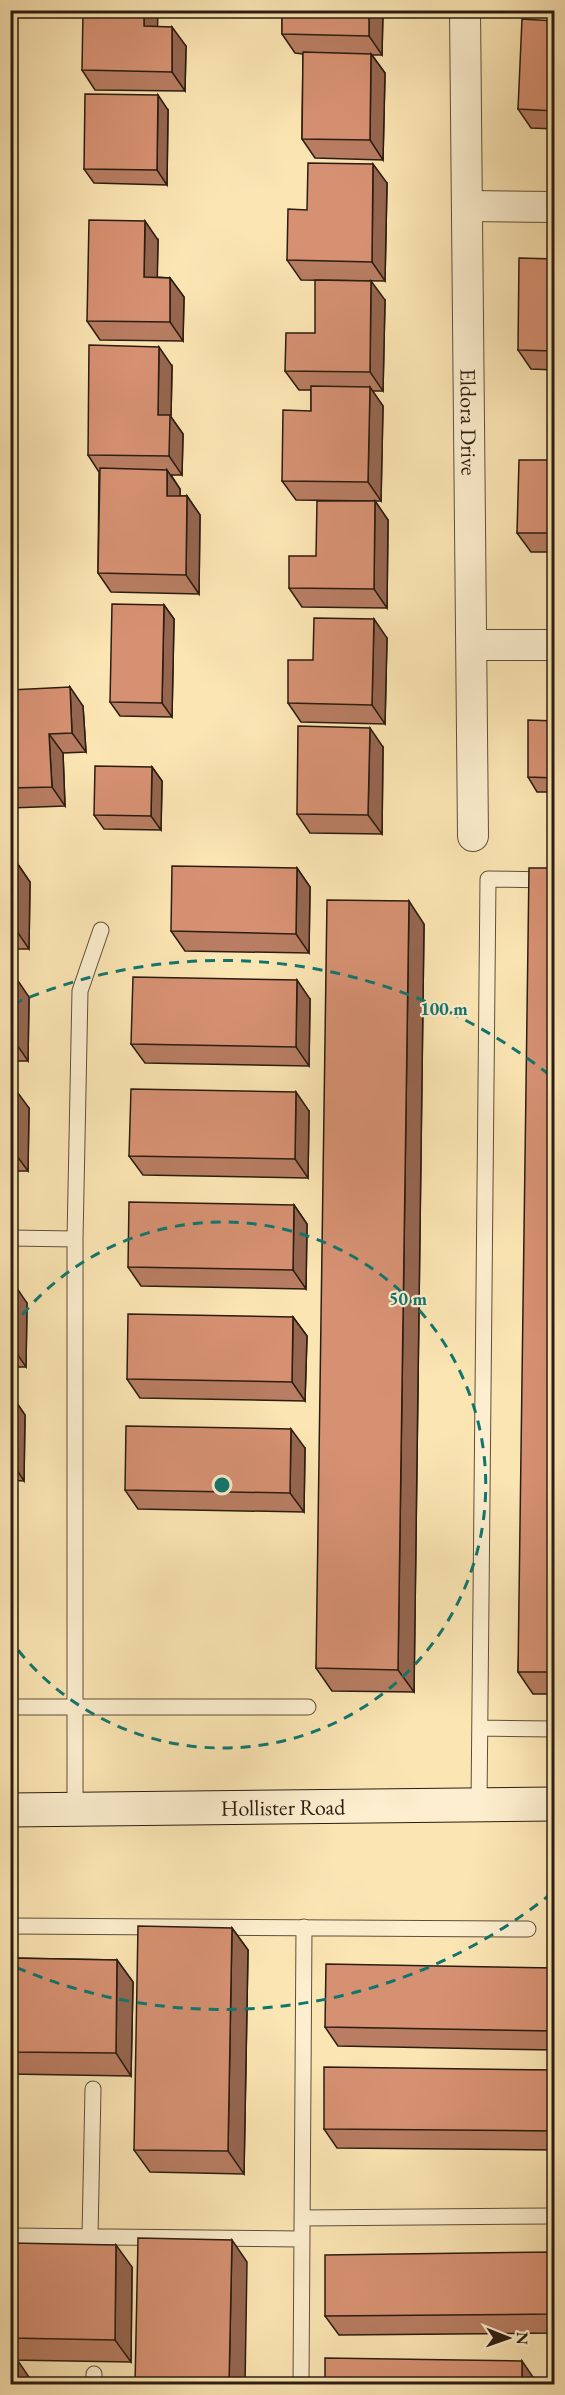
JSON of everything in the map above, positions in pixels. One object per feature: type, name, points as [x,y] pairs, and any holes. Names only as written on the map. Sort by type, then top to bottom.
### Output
[{"type":"street","name":"Eldora Drive","points":[[465,10],[473,836]]},
{"type":"street","points":[[468,206],[555,207]]},
{"type":"street","points":[[472,645],[555,645]]},
{"type":"street","name":"Hollister Road","points":[[10,1810],[555,1804]]},
{"type":"lane","points":[[479,1805],[488,879],[555,880]]},
{"type":"lane","points":[[75,1810],[75,1239],[80,991],[101,930]]},
{"type":"lane","points":[[10,1238],[75,1239]]},
{"type":"lane","points":[[10,1707],[308,1707]]},
{"type":"lane","points":[[480,1728],[555,1729]]},
{"type":"lane","points":[[10,1926],[528,1929]]},
{"type":"lane","points":[[301,2385],[304,1927]]},
{"type":"lane","points":[[90,2236],[93,2089]]},
{"type":"lane","points":[[302,2218],[555,2216]]},
{"type":"lane","points":[[10,2235],[302,2239]]},
{"type":"building","points":[[83,10],[144,10],[144,26],[172,27],[172,72],[82,70]]},
{"type":"building","points":[[282,10],[369,10],[369,36],[282,34]]},
{"type":"building","points":[[522,19],[555,21],[555,111],[518,109]]},
{"type":"building","points":[[303,52],[371,54],[370,140],[302,139]]},
{"type":"building","points":[[85,94],[158,95],[157,170],[84,169]]},
{"type":"building","points":[[308,163],[373,164],[372,262],[287,260],[288,209],[307,210]]},
{"type":"building","points":[[89,220],[145,221],[144,277],[170,278],[170,322],[87,321]]},
{"type":"building","points":[[519,258],[555,259],[555,351],[518,350]]},
{"type":"building","points":[[315,280],[371,281],[370,372],[285,371],[286,333],[315,333]]},
{"type":"building","points":[[89,345],[159,347],[158,415],[170,415],[169,456],[88,455]]},
{"type":"building","points":[[311,386],[370,387],[368,482],[282,481],[283,410],[311,411]]},
{"type":"building","points":[[519,460],[555,460],[555,533],[517,533]]},
{"type":"building","points":[[100,468],[167,470],[167,496],[187,496],[186,575],[98,573]]},
{"type":"building","points":[[317,501],[375,501],[374,589],[289,588],[289,556],[316,556]]},
{"type":"building","points":[[112,604],[164,605],[162,703],[110,702]]},
{"type":"building","points":[[314,618],[374,619],[372,705],[288,703],[288,660],[313,660]]},
{"type":"building","points":[[70,687],[72,733],[49,734],[52,787],[10,788],[10,690]]},
{"type":"building","points":[[528,720],[555,721],[555,778],[528,777]]},
{"type":"building","points":[[298,726],[370,728],[368,815],[297,814]]},
{"type":"building","points":[[95,766],[152,767],[151,816],[94,815]]},
{"type":"building","points":[[10,863],[17,863],[16,930],[10,930]]},
{"type":"building","points":[[172,866],[297,868],[296,934],[171,931]]},
{"type":"building","points":[[529,868],[555,868],[555,1672],[518,1672]]},
{"type":"building","points":[[327,900],[409,901],[398,1670],[316,1668]]},
{"type":"building","points":[[133,977],[297,980],[296,1047],[131,1044]]},
{"type":"building","points":[[10,978],[16,978],[15,1042],[10,1042]]},
{"type":"building","points":[[10,1089],[15,1089],[14,1152],[10,1152]]},
{"type":"building","points":[[131,1089],[296,1092],[295,1159],[129,1156]]},
{"type":"building","points":[[129,1202],[294,1205],[293,1270],[128,1267]]},
{"type":"building","points":[[10,1284],[14,1284],[13,1348],[10,1348]]},
{"type":"building","points":[[128,1314],[293,1317],[292,1382],[127,1379]]},
{"type":"building","points":[[10,1396],[12,1396],[11,1461],[10,1461]]},
{"type":"building","points":[[126,1426],[291,1429],[290,1493],[125,1490]]},
{"type":"building","points":[[138,1926],[232,1928],[228,2151],[134,2150]]},
{"type":"building","points":[[10,1958],[117,1960],[116,2053],[10,2052]]},
{"type":"building","points":[[326,1964],[555,1968],[555,2031],[325,2027]]},
{"type":"building","points":[[324,2067],[555,2070],[555,2131],[324,2129]]},
{"type":"building","points":[[138,2238],[232,2240],[229,2385],[135,2385]]},
{"type":"building","points":[[10,2243],[116,2245],[115,2340],[10,2338]]},
{"type":"building","points":[[555,2252],[555,2314],[325,2316],[325,2255]]},
{"type":"building","points":[[325,2358],[522,2361],[522,2385],[325,2385]]},
{"type":"building","points":[[10,2361],[18,2361],[17,2385],[10,2385]]}]
